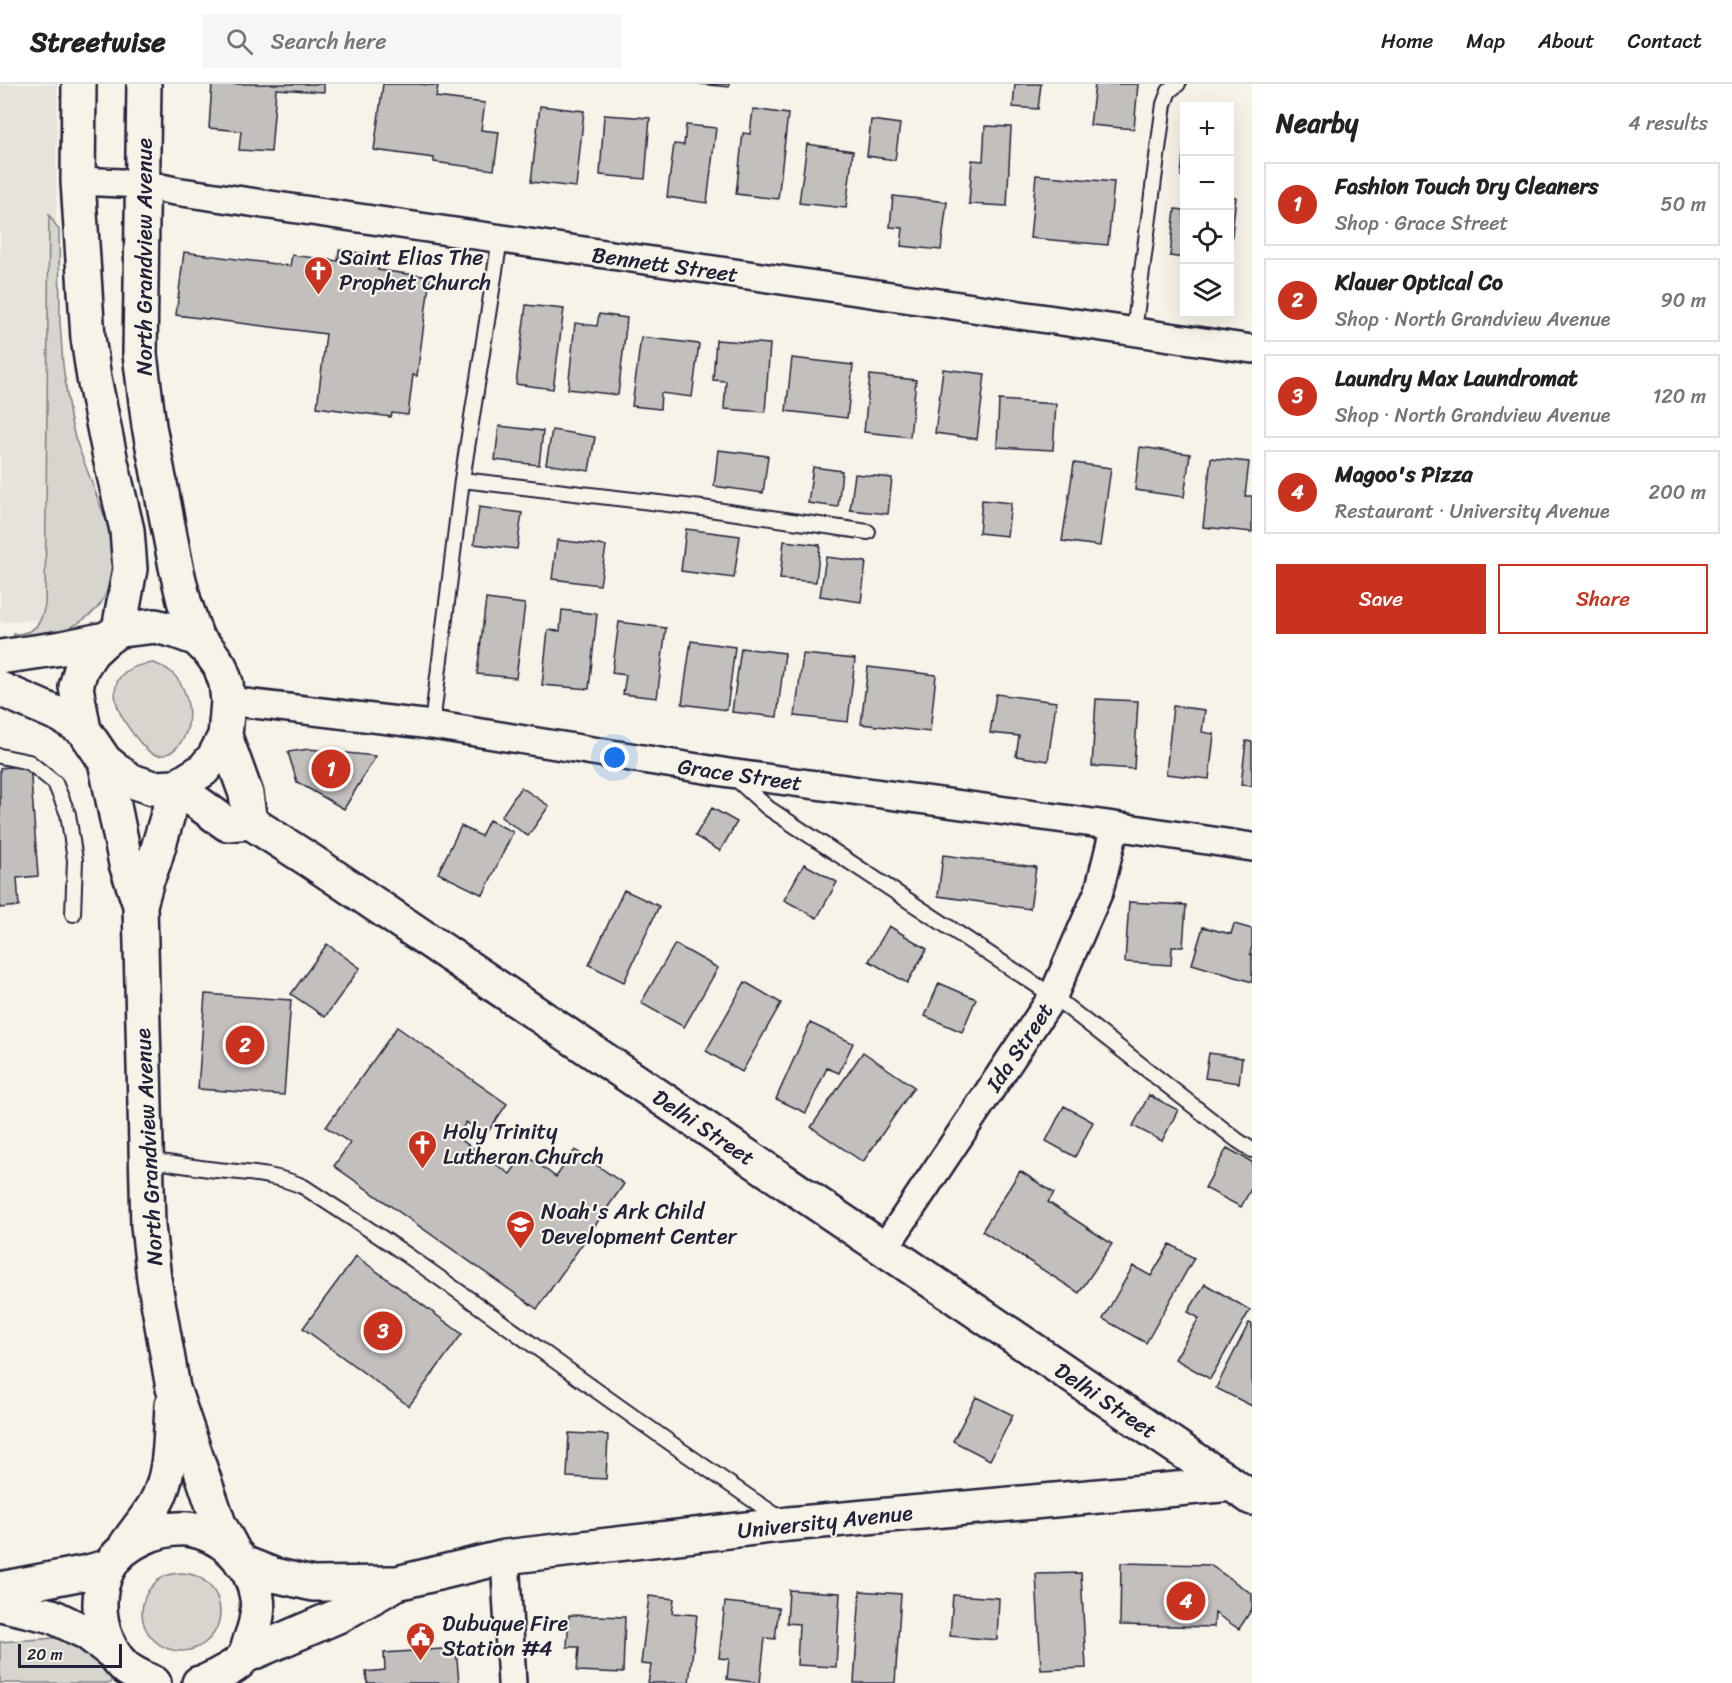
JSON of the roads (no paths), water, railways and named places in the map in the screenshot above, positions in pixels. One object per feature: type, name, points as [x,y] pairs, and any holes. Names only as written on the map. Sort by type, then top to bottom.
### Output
[{"type":"main road","points":[[0,657],[62,648],[112,635],[155,627],[175,631],[197,639],[220,666],[226,683],[228,700],[225,736],[214,757],[203,770],[176,787],[153,788],[129,780],[105,761],[84,730],[75,687],[81,669],[92,652],[112,635],[130,569],[127,530],[111,462],[88,338],[78,181],[79,84]]},
{"type":"main road","name":"North Grandview Avenue","points":[[144,84],[140,354],[149,426],[176,567],[184,601],[197,639]]},
{"type":"main road","points":[[0,689],[60,715],[84,730]]},
{"type":"main road","points":[[176,787],[227,824],[250,822],[246,794],[225,736]]},
{"type":"main road","name":"North Grandview Avenue","points":[[105,761],[126,864],[140,905]]},
{"type":"main road","name":"North Grandview Avenue","points":[[176,787],[140,905],[145,1159],[149,1236],[173,1388],[219,1524],[237,1556],[250,1573],[257,1598],[256,1624],[231,1670]]},
{"type":"main road","name":"Delhi Street","points":[[250,822],[1242,1491]]},
{"type":"main road","name":"North Grandview Avenue","points":[[131,1672],[102,1629],[99,1604],[105,1579],[114,1561],[155,1505],[166,1478],[173,1388]]},
{"type":"main road","name":"University Avenue","points":[[114,1561],[138,1540],[162,1530],[188,1529],[213,1536],[237,1556],[274,1575],[313,1584],[397,1583],[505,1557],[789,1524],[1242,1491]]},
{"type":"main road","points":[[0,1589],[114,1561]]},
{"type":"main road","name":"University Avenue","points":[[199,1683],[231,1670],[340,1615],[397,1583]]},
{"type":"main road","points":[[0,1604],[52,1616],[87,1633],[131,1672]]},
{"type":"street","name":"Bennett Street","points":[[78,181],[142,184],[175,191],[1252,349]]},
{"type":"street","name":"Grace Street","points":[[228,700],[432,725],[729,773],[1252,847]]},
{"type":"street","name":"Ida Street","points":[[883,1250],[1053,996],[1100,891],[1115,826]]},
{"type":"street","points":[[505,1557],[512,1683]]},
{"type":"lane","points":[[1134,331],[1164,104],[1169,91],[1178,84]]},
{"type":"lane","points":[[432,725],[462,480],[500,239]]},
{"type":"lane","points":[[462,480],[702,508],[868,532]]},
{"type":"lane","points":[[0,756],[29,762],[55,783],[68,814],[75,860],[73,914]]},
{"type":"lane","points":[[729,773],[768,808],[1053,996],[1252,1150]]},
{"type":"lane","points":[[145,1159],[182,1166],[273,1176],[304,1187],[412,1258],[575,1376],[789,1524]]},
{"type":"place","name":"Saint Elias The Prophet Church","points":[[318,296]]},
{"type":"place","name":"Fashion Touch Dry Cleaners","points":[[331,769]]},
{"type":"place","name":"Klauer Optical Co","points":[[245,1045]]},
{"type":"place","name":"Holy Trinity Lutheran Church","points":[[422,1170]]},
{"type":"place","name":"Noah's Ark Child Development Center","points":[[520,1250]]},
{"type":"place","name":"Laundry Max Laundromat","points":[[383,1331]]},
{"type":"place","name":"Magoo's Pizza","points":[[1186,1601]]},
{"type":"place","name":"Dubuque Fire Station #4","points":[[421,1662]]}]
